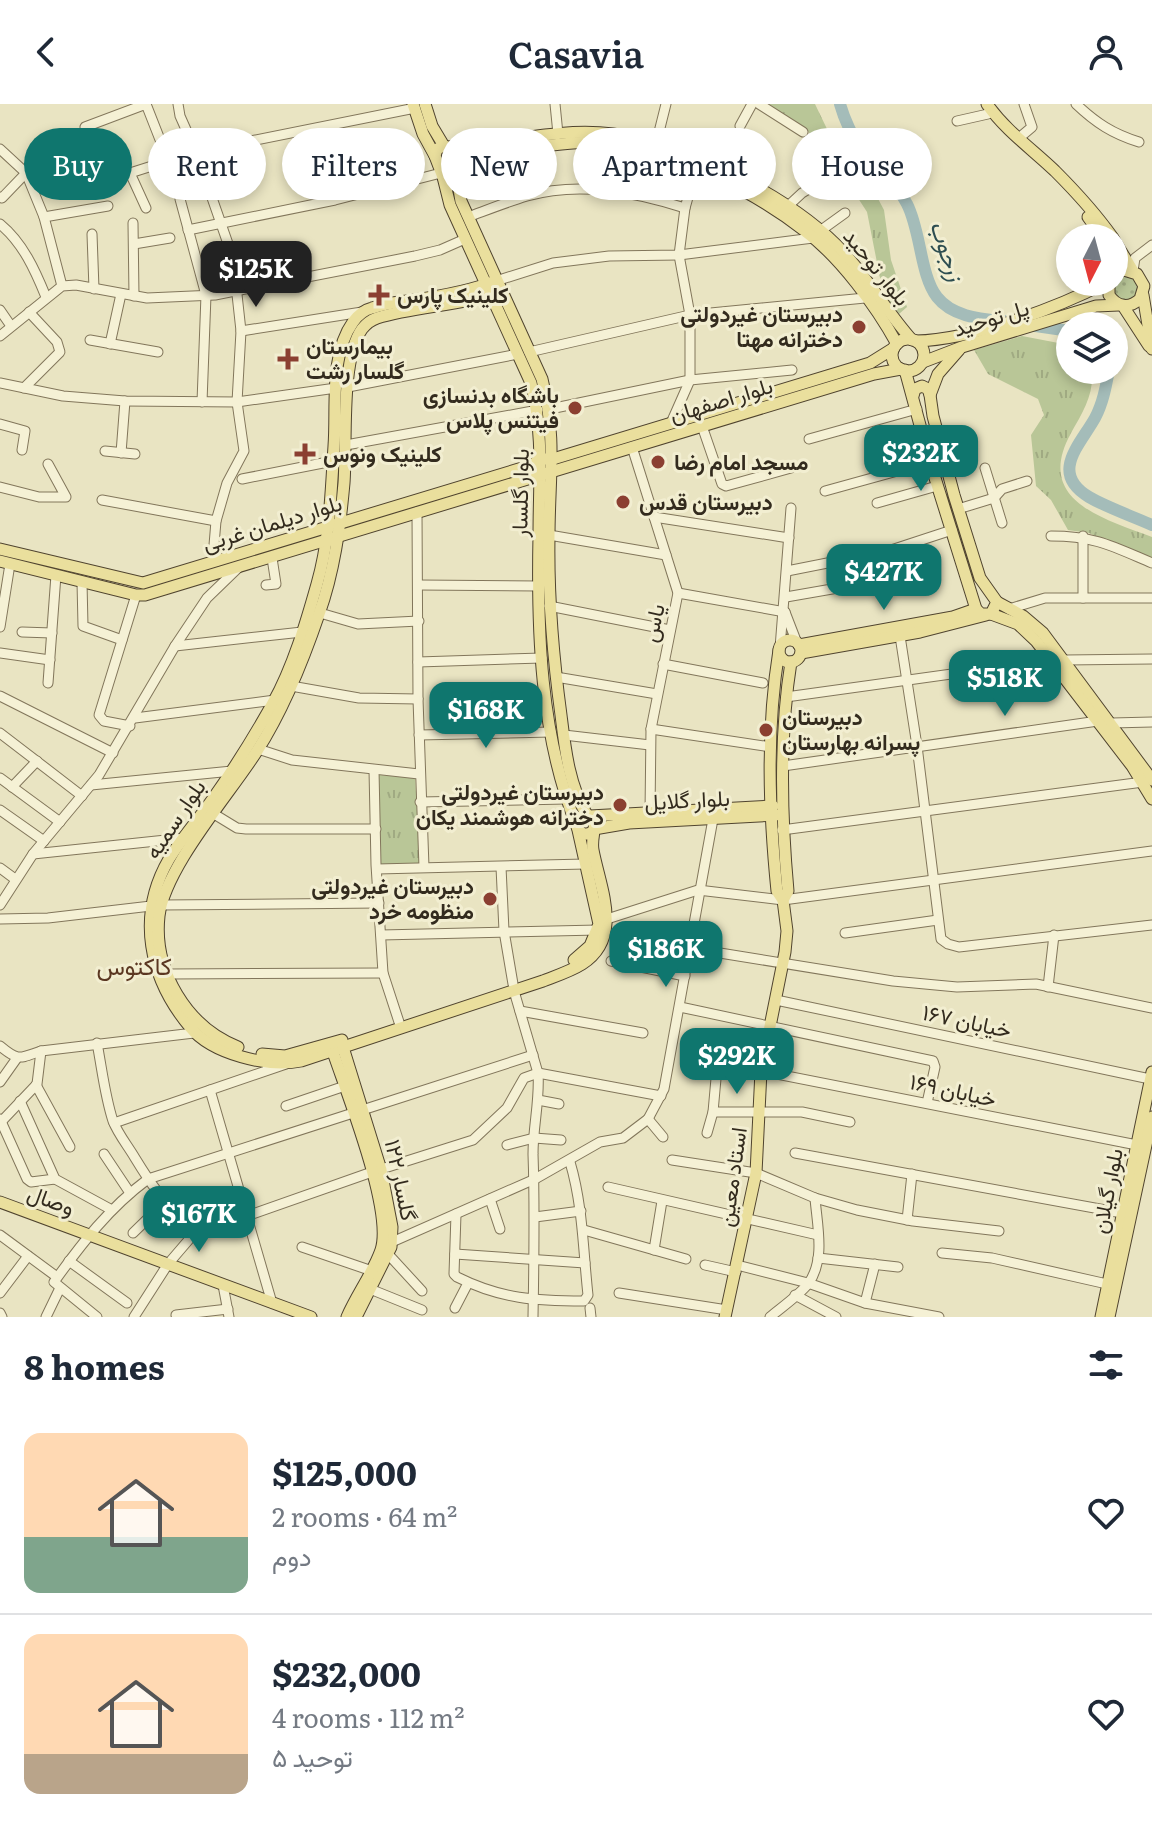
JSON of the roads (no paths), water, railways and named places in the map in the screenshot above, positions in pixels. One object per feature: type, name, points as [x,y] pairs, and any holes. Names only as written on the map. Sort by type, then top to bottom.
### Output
[{"type":"main road","points":[[418,105],[441,139]]},
{"type":"main road","points":[[418,105],[423,134],[435,156]]},
{"type":"main road","points":[[985,107],[1069,186],[1101,224]]},
{"type":"main road","points":[[985,107],[1093,224]]},
{"type":"main road","name":"بلوار توحید","points":[[558,139],[573,138]]},
{"type":"main road","points":[[435,156],[437,149],[441,148]]},
{"type":"main road","name":"بلوار گلسار","points":[[435,156],[441,172]]},
{"type":"main road","name":"بلوار گلسار","points":[[449,200],[465,239],[524,353],[531,383],[544,410],[549,606],[558,734],[566,799],[577,827]]},
{"type":"main road","name":"بلوار گلسار","points":[[461,200],[493,288]]},
{"type":"main road","name":"بلوار توحید","points":[[756,200],[844,253],[894,327],[896,346]]},
{"type":"main road","name":"بلوار توحید","points":[[775,200],[788,206],[817,234],[865,298],[894,327],[914,340]]},
{"type":"main road","points":[[1128,263],[1146,289],[1152,350]]},
{"type":"main road","points":[[1128,270],[1133,271]]},
{"type":"main road","points":[[362,312],[377,306],[493,288]]},
{"type":"main road","name":"بلوار سمیه","points":[[437,1012],[399,1022],[286,1064],[270,1064],[248,1058],[194,1033],[168,997],[149,941],[156,905],[189,840],[236,773],[258,749],[320,613],[329,583],[342,388],[361,330],[369,322],[493,288]]},
{"type":"main road","points":[[1121,305],[1133,305],[1146,289]]},
{"type":"main road","name":"پل توحید","points":[[914,340],[936,341],[981,329],[1078,296]]},
{"type":"main road","points":[[1096,306],[1100,296]]},
{"type":"main road","points":[[1110,296],[1121,305],[1152,350]]},
{"type":"main road","name":"پل توحید","points":[[923,362],[1096,306],[1121,305]]},
{"type":"main road","name":"بلوار سمیه","points":[[342,388],[337,370],[348,331],[362,312]]},
{"type":"main road","points":[[903,370],[913,370],[923,362],[924,350],[914,340],[904,340],[896,346],[893,360],[903,370],[913,396],[937,486],[982,611]]},
{"type":"main road","name":"بلوار اصفهان","points":[[546,466],[632,447],[702,426],[731,411],[870,363],[896,346]]},
{"type":"main road","points":[[930,394],[938,374],[962,347]]},
{"type":"main road","name":"بلوار اصفهان","points":[[546,466],[671,423],[731,411],[874,374],[903,370]]},
{"type":"main road","points":[[913,396],[919,386],[924,386],[930,394],[958,509],[980,578],[994,597],[1043,633],[1098,721],[1147,781]]},
{"type":"main road","name":"بلوار سمیه","points":[[189,840],[214,814],[286,685],[333,532],[333,461],[340,445]]},
{"type":"main road","name":"بلوار دیلمان غربی","points":[[5,562],[136,595],[272,558],[333,532],[532,465],[546,466]]},
{"type":"main road","name":"بلوار گلسار","points":[[546,466],[538,586],[542,658],[558,734],[576,795],[589,816]]},
{"type":"main road","name":"بلوار دیلمان غربی","points":[[0,549],[138,583],[234,556],[417,512],[546,466]]},
{"type":"main road","points":[[234,556],[238,568]]},
{"type":"main road","points":[[769,811],[774,685],[780,649],[787,640],[799,647],[900,636],[965,622],[982,611],[994,597]]},
{"type":"main road","points":[[799,647],[982,611],[1018,624],[1058,660],[1112,723],[1147,781],[1152,799]]},
{"type":"main road","points":[[782,810],[786,697],[791,662],[799,647]]},
{"type":"main road","points":[[780,649],[781,657],[791,662]]},
{"type":"main road","name":"بلوار گلایل","points":[[589,816],[782,810]]},
{"type":"main road","name":"استاد معین","points":[[782,810],[788,891],[783,900]]},
{"type":"main road","name":"بلوار گلایل","points":[[593,830],[629,823],[713,819],[769,811]]},
{"type":"main road","name":"استاد معین","points":[[726,1314],[756,1173],[761,1071],[787,931],[783,900],[777,891],[769,811]]},
{"type":"main road","points":[[598,930],[599,914],[577,827],[581,816],[594,820],[592,843],[607,919]]},
{"type":"main road","points":[[577,827],[583,834],[593,830]]},
{"type":"main road","name":"بلوار سمیه","points":[[156,905],[159,939],[168,974],[190,1014],[217,1037],[272,1057],[337,1045],[561,974],[590,958],[604,938],[607,919]]},
{"type":"main road","name":"بلوار سمیه","points":[[513,988],[579,958],[598,930]]},
{"type":"main road","name":"گلسار ۱۲۲","points":[[337,1045],[345,1086],[359,1111]]},
{"type":"main road","name":"گلسار ۱۲۲","points":[[337,1045],[392,1227],[390,1248],[347,1317]]},
{"type":"main road","name":"بلوار گیلان","points":[[1110,1317],[1107,1284],[1122,1213],[1144,1152],[1151,1076]]},
{"type":"main road","name":"بلوار گیلان","points":[[1110,1317],[1152,1117]]},
{"type":"main road","name":"گلسار ۱۲۲","points":[[356,1317],[370,1289],[384,1237],[377,1171]]},
{"type":"main road","name":"وصال","points":[[0,1202],[311,1317]]},
{"type":"street","points":[[85,127],[146,104],[155,128]]},
{"type":"street","points":[[179,104],[185,128]]},
{"type":"street","points":[[555,104],[558,139]]},
{"type":"street","points":[[660,128],[666,104]]},
{"type":"street","points":[[740,126],[752,104]]},
{"type":"street","points":[[759,104],[797,128]]},
{"type":"street","points":[[1019,138],[1032,127],[1024,104]]},
{"type":"street","points":[[1076,104],[1097,124],[1139,142]]},
{"type":"street","points":[[266,137],[418,105]]},
{"type":"street","points":[[957,121],[985,107]]},
{"type":"street","points":[[0,149],[24,171]]},
{"type":"street","points":[[146,208],[130,173],[148,167]]},
{"type":"street","points":[[0,197],[24,175]]},
{"type":"street","points":[[188,230],[441,175]]},
{"type":"street","points":[[468,217],[528,196],[561,190],[642,195],[685,208]]},
{"type":"street","points":[[37,200],[62,286]]},
{"type":"street","points":[[180,200],[206,295],[202,402]]},
{"type":"street","points":[[211,200],[233,258],[241,331],[237,402],[244,451],[227,483],[216,521],[214,545],[217,561]]},
{"type":"street","points":[[671,423],[690,380],[690,315],[679,255],[688,200]]},
{"type":"street","points":[[788,206],[794,200]]},
{"type":"street","points":[[44,217],[108,206]]},
{"type":"street","points":[[493,288],[553,263],[609,256],[679,255],[817,234],[845,213]]},
{"type":"street","points":[[133,223],[134,296]]},
{"type":"street","points":[[0,224],[13,235],[34,268],[46,297]]},
{"type":"street","points":[[92,234],[94,289]]},
{"type":"street","points":[[134,244],[170,238]]},
{"type":"street","points":[[0,336],[62,286],[76,285],[147,298],[206,295],[415,256],[465,239]]},
{"type":"street","points":[[1133,271],[1135,258],[1147,253],[1152,245]]},
{"type":"street","points":[[110,344],[121,294]]},
{"type":"street","points":[[0,384],[63,396],[125,401],[237,402],[342,388],[524,353],[690,315],[865,298]]},
{"type":"street","points":[[0,310],[11,326]]},
{"type":"street","points":[[24,388],[57,357],[59,347],[29,312]]},
{"type":"street","points":[[241,331],[362,312]]},
{"type":"street","points":[[90,340],[158,352]]},
{"type":"street","points":[[340,445],[544,410],[690,380],[792,370]]},
{"type":"street","points":[[121,453],[125,401]]},
{"type":"street","points":[[809,439],[917,409]]},
{"type":"street","points":[[0,424],[25,431],[22,450]]},
{"type":"street","points":[[702,426],[722,484],[726,486],[791,468]]},
{"type":"street","name":"یاس","points":[[632,447],[678,593],[651,729],[650,813]]},
{"type":"street","points":[[105,451],[135,454]]},
{"type":"street","points":[[242,479],[333,461]]},
{"type":"street","points":[[825,491],[930,462]]},
{"type":"street","points":[[0,487],[39,497],[66,497],[48,464]]},
{"type":"street","points":[[985,468],[1002,523]]},
{"type":"street","points":[[958,509],[994,498],[1002,489],[1027,481]]},
{"type":"street","points":[[877,503],[937,486]]},
{"type":"street","points":[[102,500],[216,521]]},
{"type":"street","points":[[780,649],[791,508]]},
{"type":"street","points":[[417,512],[419,774],[424,867]]},
{"type":"street","points":[[654,517],[789,538]]},
{"type":"street","points":[[787,571],[888,551],[952,530]]},
{"type":"street","points":[[549,535],[666,555]]},
{"type":"street","points":[[1051,536],[1083,536],[1152,563]]},
{"type":"street","points":[[1083,536],[1083,598]]},
{"type":"street","points":[[266,585],[276,584],[272,558]]},
{"type":"street","points":[[0,627],[5,562]]},
{"type":"street","points":[[0,905],[33,854],[91,785],[113,753],[175,646],[207,598],[238,568]]},
{"type":"street","points":[[48,683],[56,575]]},
{"type":"street","points":[[786,597],[901,577]]},
{"type":"street","points":[[203,578],[207,598]]},
{"type":"street","points":[[82,582],[83,626],[122,640]]},
{"type":"street","points":[[419,585],[538,586]]},
{"type":"street","points":[[678,593],[785,612]]},
{"type":"street","points":[[136,595],[99,715],[104,721],[132,722],[275,700]]},
{"type":"street","points":[[1009,609],[1045,598],[1152,598]]},
{"type":"street","points":[[549,606],[670,630]]},
{"type":"street","points":[[785,612],[799,647]]},
{"type":"street","points":[[320,613],[358,624],[419,621]]},
{"type":"street","points":[[22,632],[52,633]]},
{"type":"street","points":[[175,646],[302,632]]},
{"type":"street","points":[[900,636],[941,939],[959,947],[1152,925]]},
{"type":"street","points":[[0,653],[50,660]]},
{"type":"street","points":[[418,662],[542,658]]},
{"type":"street","points":[[786,697],[1058,660],[1152,659]]},
{"type":"street","points":[[663,664],[763,683]]},
{"type":"street","points":[[556,677],[657,694]]},
{"type":"street","points":[[286,685],[359,698],[418,699]]},
{"type":"street","points":[[0,696],[113,753]]},
{"type":"street","points":[[783,766],[1098,721]]},
{"type":"street","points":[[1112,723],[1152,722]]},
{"type":"street","points":[[651,729],[771,747]]},
{"type":"street","points":[[0,733],[82,796]]},
{"type":"street","points":[[419,735],[558,734],[650,745]]},
{"type":"street","points":[[258,749],[292,760],[419,774]]},
{"type":"street","points":[[12,787],[37,761]]},
{"type":"street","points":[[374,770],[383,973],[399,1022]]},
{"type":"street","points":[[91,785],[236,773]]},
{"type":"street","points":[[0,778],[60,822]]},
{"type":"street","points":[[782,830],[1147,781]]},
{"type":"street","points":[[420,802],[566,799]]},
{"type":"street","points":[[0,810],[44,841]]},
{"type":"street","points":[[214,814],[237,828],[246,829],[376,829]]},
{"type":"street","points":[[422,1291],[390,1248],[570,1162],[600,1142],[623,1138],[648,1119],[661,1096],[713,819]]},
{"type":"street","points":[[33,854],[189,840]]},
{"type":"street","points":[[607,919],[698,890],[783,900],[1152,851]]},
{"type":"street","points":[[377,869],[586,864]]},
{"type":"street","points":[[501,867],[504,931],[513,988],[538,1073],[534,1138],[533,1317]]},
{"type":"street","points":[[0,868],[15,879]]},
{"type":"street","points":[[0,919],[48,918],[156,905],[379,903]]},
{"type":"street","points":[[845,933],[938,920]]},
{"type":"street","points":[[381,935],[598,930]]},
{"type":"street","points":[[1048,987],[1054,935]]},
{"type":"street","points":[[689,948],[893,981],[957,987],[1036,984],[1152,1008]]},
{"type":"street","points":[[611,961],[685,976]]},
{"type":"street","points":[[168,974],[383,973]]},
{"type":"street","name":"خیابان ۱۶۷","points":[[776,1000],[1151,1076]]},
{"type":"street","points":[[680,1007],[935,1063],[927,1103]]},
{"type":"street","points":[[520,1011],[643,1033]]},
{"type":"street","points":[[0,1082],[17,1058],[41,1051],[194,1033]]},
{"type":"street","points":[[707,1133],[713,1112],[720,1034]]},
{"type":"street","points":[[97,1043],[114,1123],[148,1179],[166,1201],[189,1219],[204,1222],[228,1222],[473,1140],[507,1108],[524,1078],[538,1073],[661,1096]]},
{"type":"street","points":[[0,1046],[17,1058]]},
{"type":"street","points":[[41,1051],[36,1085],[0,1121],[29,1181],[55,1179],[112,1210]]},
{"type":"street","points":[[46,1317],[57,1282],[88,1235],[148,1179],[533,1055]]},
{"type":"street","points":[[114,1123],[286,1064]]},
{"type":"street","name":"خیابان ۱۶۹","points":[[761,1071],[927,1103],[1144,1152]]},
{"type":"street","points":[[36,1085],[70,1147]]},
{"type":"street","points":[[286,1106],[345,1086]]},
{"type":"street","points":[[210,1090],[272,1303]]},
{"type":"street","points":[[538,1100],[559,1104]]},
{"type":"street","points":[[20,1101],[55,1179]]},
{"type":"street","points":[[713,1112],[802,1112],[850,1122]]},
{"type":"street","points":[[648,1119],[663,1137]]},
{"type":"street","points":[[507,1145],[534,1138],[561,1140]]},
{"type":"street","points":[[795,1153],[1122,1213]]},
{"type":"street","points":[[104,1154],[130,1193]]},
{"type":"street","points":[[672,1160],[756,1173],[815,1198],[857,1210],[907,1220],[999,1231]]},
{"type":"street","points":[[456,1214],[455,1275],[468,1283],[515,1298],[589,1308],[584,1230],[570,1162]]},
{"type":"street","points":[[907,1220],[912,1174]]},
{"type":"street","points":[[608,1187],[818,1235]]},
{"type":"street","points":[[770,1317],[808,1283],[818,1258],[815,1198]]},
{"type":"street","points":[[490,1199],[500,1229]]},
{"type":"street","points":[[133,1233],[166,1201]]},
{"type":"street","points":[[654,1250],[662,1201]]},
{"type":"street","points":[[535,1217],[581,1211]]},
{"type":"street","points":[[134,1317],[168,1264],[204,1222]]},
{"type":"street","points":[[584,1230],[686,1259]]},
{"type":"street","points":[[0,1235],[97,1317]]},
{"type":"street","points":[[302,1247],[375,1272]]},
{"type":"street","points":[[942,1253],[992,1258],[1107,1284]]},
{"type":"street","points":[[455,1254],[585,1263]]},
{"type":"street","points":[[0,1293],[28,1256]]},
{"type":"street","points":[[818,1258],[898,1267]]},
{"type":"street","points":[[69,1261],[127,1303]]},
{"type":"street","points":[[865,1303],[875,1264]]},
{"type":"street","points":[[705,1265],[737,1268],[808,1283],[865,1303],[939,1317]]},
{"type":"street","points":[[455,1308],[468,1283]]},
{"type":"street","points":[[176,1315],[228,1313],[223,1285]]},
{"type":"street","points":[[370,1289],[422,1310]]},
{"type":"street","points":[[619,1293],[726,1314]]},
{"type":"street","points":[[795,1295],[836,1317]]},
{"type":"waterway","name":"زرجوب","points":[[840,104],[858,144],[907,204],[927,277],[937,297],[962,314],[1011,322]]},
{"type":"waterway","name":"زرجوب","points":[[1029,325],[1056,329]]},
{"type":"waterway","name":"زرجوب","points":[[1106,384],[1098,412],[1071,459],[1071,478],[1077,488],[1089,497],[1152,525]]},
{"type":"place","name":"کلینیک پارس","points":[[379,295]]},
{"type":"place","name":"دبیرستان غیردولتی دخترانه مهتا","points":[[859,327]]},
{"type":"place","name":"بیمارستان گلسار رشت","points":[[288,359]]},
{"type":"place","name":"باشگاه بدنسازی فیتنس پلاس","points":[[575,408]]},
{"type":"place","name":"کلینیک ونوس","points":[[305,454]]},
{"type":"place","name":"مسجد امام رضا","points":[[658,462]]},
{"type":"place","name":"دبیرستان قدس","points":[[623,502]]},
{"type":"place","name":"دبیرستان پسرانه بهارستان","points":[[766,730]]},
{"type":"place","name":"دبیرستان غیردولتی دخترانه هوشمند یکان","points":[[620,805]]},
{"type":"place","name":"دبیرستان غیردولتی منظومه خرد","points":[[490,899]]},
{"type":"district","name":"کاکتوس","points":[[134,967]]}]
